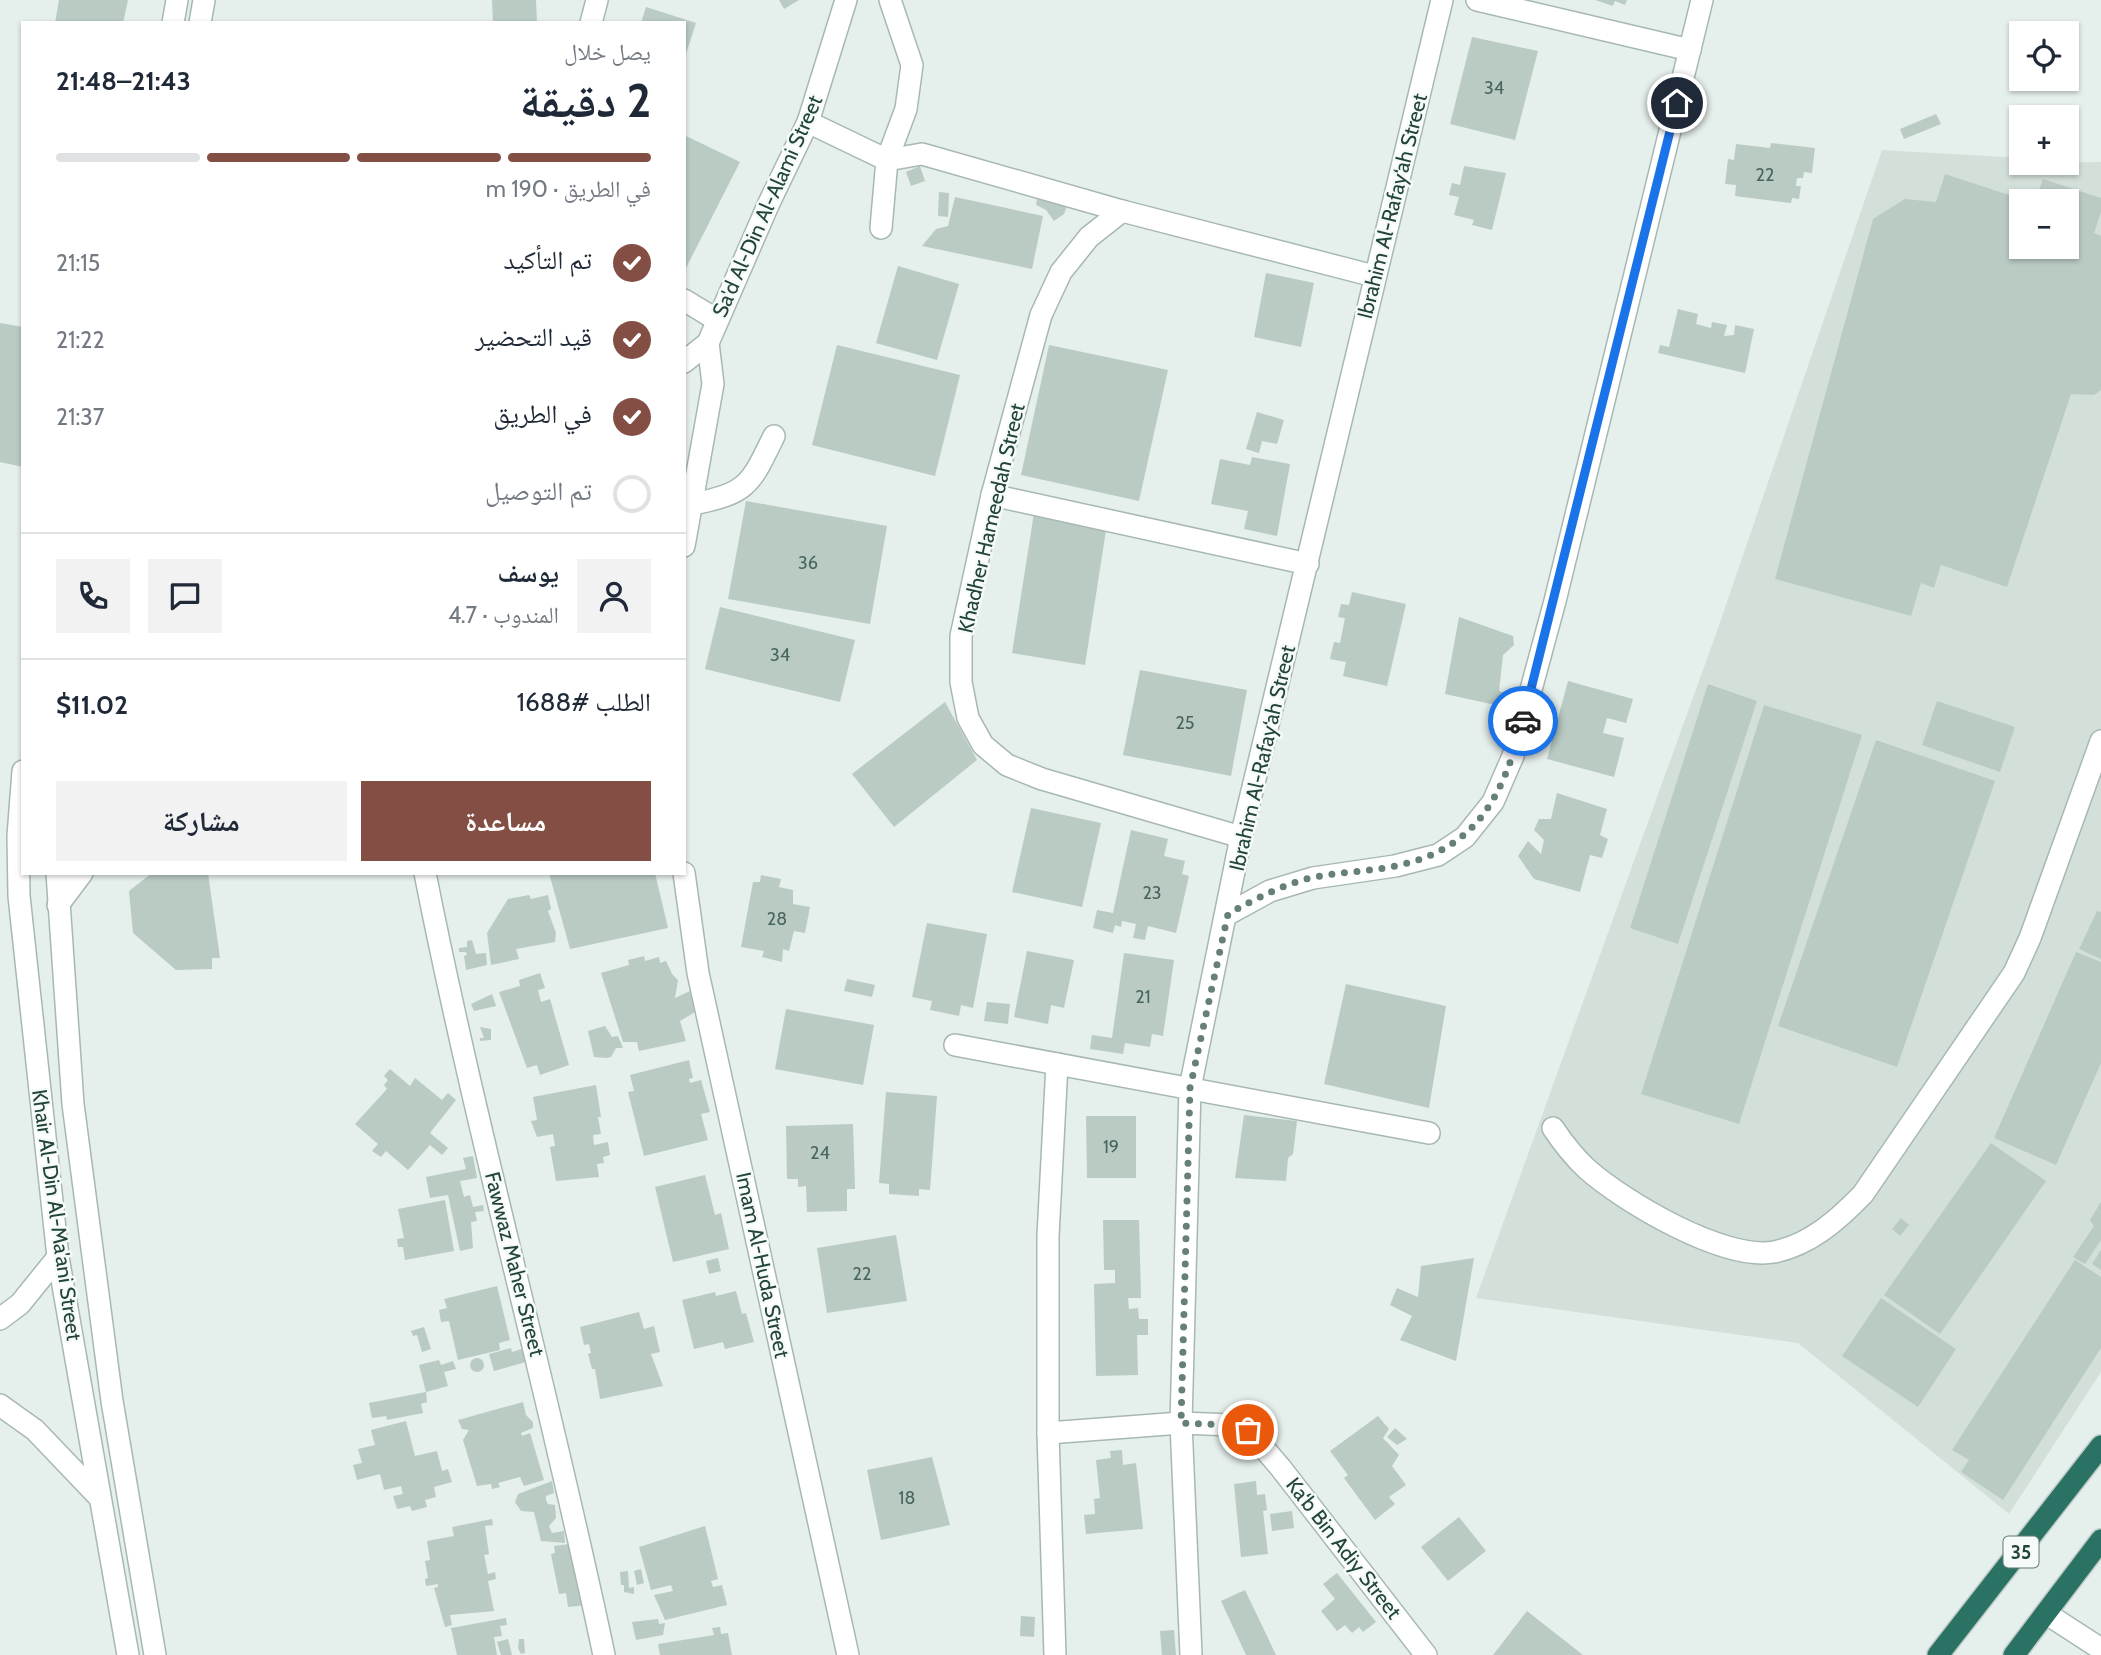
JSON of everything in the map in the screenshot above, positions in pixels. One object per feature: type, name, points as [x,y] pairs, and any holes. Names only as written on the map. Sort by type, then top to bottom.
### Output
[{"type":"highway","name":"35","points":[[1938,1655],[2069,1492],[2101,1446]]},
{"type":"highway","points":[[2014,1655],[2047,1615],[2101,1540]]},
{"type":"street","points":[[173,21],[177,0]]},
{"type":"street","points":[[200,21],[204,0]]},
{"type":"street","points":[[592,21],[597,0]]},
{"type":"street","name":"Sa'd Al-Din Al-Alami Street","points":[[686,360],[708,343],[808,122],[846,0]]},
{"type":"street","points":[[881,228],[887,160],[906,109],[912,65],[890,0]]},
{"type":"street","name":"Ibrahim Al-Rafay‘ah Street","points":[[1191,1655],[1181,1423],[1190,1088],[1228,914],[1241,837],[1442,0]]},
{"type":"street","points":[[1478,0],[1689,50]]},
{"type":"street","points":[[1228,914],[1270,891],[1313,878],[1395,866],[1438,855],[1465,837],[1493,802],[1513,756],[1555,601],[1702,0]]},
{"type":"street","points":[[808,122],[887,160],[922,154],[1122,211],[1374,275]]},
{"type":"street","name":"Khadher Hameedah Street","points":[[1122,211],[1089,237],[1061,272],[1041,315],[992,495],[961,636],[961,682],[968,718],[984,745],[1007,765],[1042,779],[1241,837]]},
{"type":"street","points":[[686,301],[717,320]]},
{"type":"street","points":[[686,536],[713,384],[708,343]]},
{"type":"street","points":[[693,503],[723,498],[752,480],[774,436]]},
{"type":"street","points":[[992,495],[1308,564]]},
{"type":"street","points":[[1553,1128],[1589,1170],[1687,1232],[1725,1248],[1756,1253],[1776,1252],[1807,1240],[1829,1225],[1863,1194],[2014,973],[2030,938],[2099,754]]},
{"type":"street","name":"Khair Al-Din Al-Ma'ani Street","points":[[21,804],[15,839],[25,961],[58,1257],[128,1655]]},
{"type":"street","name":"Khair Al-Din Al-Ma'ani Street","points":[[57,875],[73,1104],[112,1401],[155,1655]]},
{"type":"street","points":[[58,905],[80,875]]},
{"type":"street","name":"Fawwaz Maher Street","points":[[425,875],[447,985],[575,1516],[604,1655]]},
{"type":"street","name":"Imam Al-Huda Street","points":[[684,875],[698,973],[848,1655]]},
{"type":"street","points":[[955,1045],[1429,1133]]},
{"type":"street","points":[[1055,1655],[1048,1433],[1048,1236],[1056,1064]]},
{"type":"street","points":[[0,1319],[20,1304],[58,1257]]},
{"type":"street","points":[[0,1405],[35,1430],[99,1497]]},
{"type":"street","name":"Ka‘b Bin Adiy Street","points":[[1048,1433],[1181,1423],[1232,1425],[1248,1430],[1258,1439],[1426,1655]]},
{"type":"street","points":[[2047,1615],[2101,1649]]},
{"type":"shaded area","points":[[1882,150],[2009,157],[2009,175],[2079,175],[2079,162],[2101,162],[2101,1372],[2009,1514],[1798,1343],[1476,1298],[1716,634]]},
{"type":"building","points":[[59,0],[128,0],[123,21],[55,21]]},
{"type":"building","points":[[492,0],[536,0],[537,21],[493,21]]},
{"type":"building","points":[[779,0],[799,0],[784,9]]},
{"type":"building","points":[[1595,0],[1627,0],[1625,5],[1615,1],[1613,6]]},
{"type":"building","points":[[646,7],[696,23],[686,54],[686,21],[642,21]]},
{"type":"building","points":[[1472,37],[1538,51],[1515,140],[1450,124]]},
{"type":"building","points":[[1936,114],[1941,124],[1904,139],[1900,129]]},
{"type":"building","points":[[686,136],[740,162],[686,268]]},
{"type":"building","points":[[1771,143],[1815,148],[1812,173],[1804,172],[1803,178],[1797,178],[1796,186],[1801,186],[1799,199],[1792,198],[1791,203],[1735,196],[1736,185],[1725,184],[1728,159],[1734,160],[1736,144],[1770,148]]},
{"type":"building","points":[[920,166],[925,181],[911,186],[906,172]]},
{"type":"building","points":[[1464,166],[1506,173],[1492,230],[1472,225],[1474,220],[1454,215],[1459,197],[1449,195],[1452,183],[1460,185]]},
{"type":"building","points":[[1945,174],[2009,195],[2009,259],[2079,259],[2079,191],[2101,198],[2101,212],[2094,233],[2101,236],[2101,390],[2094,395],[2071,394],[2007,587],[1941,565],[1934,588],[1921,583],[1911,616],[1775,579],[1873,219],[1905,199],[1936,202]]},
{"type":"building","points":[[2043,179],[2074,189],[2039,189]]},
{"type":"building","points":[[1038,191],[1068,203],[1064,214],[1054,221],[1046,210],[1036,205]]},
{"type":"building","points":[[939,192],[949,193],[948,217],[938,216]]},
{"type":"building","points":[[955,197],[1043,216],[1032,269],[922,246],[936,229],[948,226]]},
{"type":"building","points":[[898,266],[959,284],[937,360],[876,343]]},
{"type":"building","points":[[1266,273],[1314,283],[1301,347],[1254,337]]},
{"type":"building","points":[[1678,309],[1698,314],[1696,324],[1711,328],[1712,322],[1727,325],[1724,336],[1734,335],[1735,325],[1754,329],[1745,373],[1658,353],[1660,345],[1669,347]]},
{"type":"building","points":[[0,323],[21,327],[21,467],[0,462]]},
{"type":"building","points":[[837,345],[960,375],[935,476],[812,445]]},
{"type":"building","points":[[1049,345],[1168,370],[1139,501],[1021,475]]},
{"type":"building","points":[[1257,412],[1284,420],[1277,444],[1262,441],[1259,453],[1246,449]]},
{"type":"building","points":[[1252,457],[1290,464],[1277,536],[1244,529],[1248,511],[1211,504],[1220,459],[1250,465]]},
{"type":"building","points":[[746,501],[887,526],[870,624],[728,599]]},
{"type":"building","points":[[1034,513],[1107,524],[1085,665],[1012,653]]},
{"type":"building","points":[[1352,592],[1406,604],[1387,686],[1343,676],[1346,662],[1330,659],[1334,642],[1340,643],[1345,618],[1338,617],[1341,604],[1349,605]]},
{"type":"building","points":[[720,607],[855,640],[840,702],[705,669]]},
{"type":"building","points":[[1459,617],[1513,636],[1514,645],[1503,655],[1499,691],[1504,693],[1500,706],[1445,694]]},
{"type":"building","points":[[1140,670],[1247,690],[1231,776],[1123,755]]},
{"type":"building","points":[[1568,681],[1633,699],[1626,723],[1607,718],[1603,733],[1624,738],[1614,777],[1547,759]]},
{"type":"building","points":[[1708,684],[1757,701],[1678,944],[1630,928]]},
{"type":"building","points":[[1937,701],[2015,727],[2000,772],[1922,745]]},
{"type":"building","points":[[945,702],[977,760],[894,827],[852,774]]},
{"type":"building","points":[[1764,705],[1862,735],[1739,1124],[1641,1094]]},
{"type":"building","points":[[1876,740],[1995,781],[1897,1067],[1778,1026]]},
{"type":"building","points":[[1557,793],[1607,809],[1600,835],[1608,839],[1602,858],[1590,855],[1580,892],[1534,879],[1518,856],[1528,841],[1541,854],[1544,840],[1534,830],[1539,819],[1551,819]]},
{"type":"building","points":[[1031,808],[1101,823],[1082,907],[1012,892]]},
{"type":"building","points":[[1131,830],[1168,839],[1164,856],[1185,861],[1182,874],[1189,876],[1176,933],[1148,926],[1145,940],[1133,938],[1136,924],[1122,921],[1121,927],[1115,925],[1113,933],[1093,928],[1097,910],[1113,913]]},
{"type":"building","points":[[149,875],[208,875],[220,958],[212,958],[212,969],[176,970],[133,933],[129,891]]},
{"type":"building","points":[[550,875],[655,875],[668,928],[570,949]]},
{"type":"building","points":[[761,875],[781,879],[779,887],[793,890],[793,904],[810,907],[805,933],[794,931],[789,951],[783,949],[782,962],[762,957],[764,951],[741,947],[753,882],[760,882]]},
{"type":"building","points":[[529,895],[531,899],[548,895],[551,909],[548,911],[556,933],[555,942],[516,949],[519,959],[491,965],[487,933],[508,899]]},
{"type":"building","points":[[2097,911],[2101,912],[2101,959],[2079,949]]},
{"type":"building","points":[[927,923],[987,934],[973,1008],[961,1005],[959,1016],[930,1010],[932,1001],[912,997]]},
{"type":"building","points":[[472,940],[476,954],[486,953],[487,965],[466,970],[464,956],[467,955],[466,952],[459,952],[459,948],[467,947],[467,941]]},
{"type":"building","points":[[1027,951],[1074,960],[1064,1008],[1051,1005],[1048,1024],[1014,1017]]},
{"type":"building","points":[[2076,952],[2101,962],[2101,1063],[2056,1165],[1994,1138]]},
{"type":"building","points":[[1124,953],[1174,960],[1163,1036],[1152,1034],[1150,1047],[1125,1043],[1123,1054],[1090,1049],[1092,1035],[1112,1038]]},
{"type":"building","points":[[644,956],[645,961],[659,957],[660,963],[666,961],[678,980],[675,998],[690,991],[695,1012],[680,1021],[686,1041],[639,1051],[637,1042],[623,1042],[601,973],[629,965],[628,960]]},
{"type":"building","points":[[540,973],[545,988],[538,990],[541,1002],[550,999],[569,1065],[540,1075],[537,1065],[527,1068],[499,992],[520,986],[519,980]]},
{"type":"building","points":[[847,979],[875,985],[872,997],[844,991]]},
{"type":"building","points":[[1346,984],[1446,1006],[1429,1108],[1324,1084]]},
{"type":"building","points":[[492,994],[496,1006],[474,1011],[471,1004]]},
{"type":"building","points":[[987,1002],[1010,1004],[1008,1024],[984,1021]]},
{"type":"building","points":[[786,1009],[874,1025],[863,1085],[775,1069]]},
{"type":"building","points":[[605,1026],[612,1037],[618,1036],[623,1048],[616,1048],[611,1057],[594,1057],[588,1031]]},
{"type":"building","points":[[480,1027],[491,1029],[491,1040],[480,1041],[480,1038],[484,1038]]},
{"type":"building","points":[[689,1060],[693,1078],[689,1079],[690,1083],[701,1080],[710,1112],[701,1114],[708,1140],[644,1156],[628,1092],[634,1091],[630,1075]]},
{"type":"building","points":[[390,1069],[410,1086],[415,1078],[442,1100],[448,1093],[456,1100],[430,1133],[448,1148],[442,1155],[430,1145],[408,1170],[386,1151],[381,1157],[372,1151],[378,1144],[355,1124],[387,1089],[384,1085],[388,1080],[384,1076]]},
{"type":"building","points":[[596,1085],[601,1134],[593,1135],[594,1145],[608,1142],[610,1155],[603,1157],[604,1163],[597,1164],[599,1177],[556,1181],[550,1147],[555,1146],[553,1134],[537,1137],[531,1121],[537,1120],[533,1097]]},
{"type":"building","points":[[886,1092],[937,1096],[930,1190],[919,1189],[919,1196],[889,1194],[889,1184],[879,1183]]},
{"type":"building","points":[[1244,1115],[1297,1121],[1293,1154],[1288,1158],[1286,1181],[1235,1178]]},
{"type":"building","points":[[1086,1116],[1136,1116],[1136,1178],[1087,1178]]},
{"type":"building","points":[[853,1124],[855,1189],[847,1189],[847,1211],[807,1212],[806,1186],[798,1187],[798,1179],[787,1179],[786,1126]]},
{"type":"building","points":[[1991,1143],[2046,1181],[1940,1334],[1884,1295]]},
{"type":"building","points":[[473,1156],[477,1178],[460,1181],[464,1197],[470,1195],[473,1207],[483,1205],[484,1211],[475,1212],[477,1221],[471,1222],[473,1248],[460,1251],[448,1195],[430,1198],[426,1177],[466,1169],[463,1158]]},
{"type":"building","points":[[705,1175],[715,1215],[721,1213],[729,1249],[673,1262],[655,1187]]},
{"type":"building","points":[[445,1200],[454,1251],[405,1260],[403,1247],[398,1247],[397,1239],[404,1238],[398,1209]]},
{"type":"building","points":[[2101,1202],[2101,1240],[2085,1264],[2073,1257],[2094,1226],[2090,1220]]},
{"type":"building","points":[[1901,1218],[1909,1225],[1900,1236],[1892,1229]]},
{"type":"building","points":[[1103,1220],[1139,1220],[1141,1298],[1128,1298],[1129,1309],[1138,1308],[1139,1319],[1148,1319],[1148,1335],[1137,1335],[1138,1375],[1096,1376],[1094,1284],[1115,1283],[1115,1270],[1104,1270]]},
{"type":"building","points":[[896,1235],[907,1301],[827,1313],[817,1248]]},
{"type":"building","points":[[2101,1250],[2101,1270],[2092,1264]]},
{"type":"building","points":[[718,1258],[721,1271],[709,1274],[706,1261]]},
{"type":"building","points":[[1474,1258],[1456,1361],[1400,1340],[1412,1316],[1390,1305],[1397,1288],[1418,1297],[1421,1266]]},
{"type":"building","points":[[2075,1260],[2101,1277],[2101,1348],[2003,1500],[1961,1472],[1969,1460],[1952,1450]]},
{"type":"building","points":[[497,1286],[510,1340],[499,1343],[500,1350],[458,1360],[449,1321],[441,1322],[439,1310],[447,1308],[444,1299]]},
{"type":"building","points":[[736,1291],[742,1314],[746,1313],[754,1342],[725,1349],[723,1342],[694,1349],[682,1300],[715,1292],[716,1296]]},
{"type":"building","points":[[1881,1298],[1956,1349],[1918,1407],[1842,1356]]},
{"type":"building","points":[[639,1312],[644,1329],[654,1326],[660,1352],[651,1354],[663,1386],[600,1399],[595,1369],[592,1369],[588,1354],[591,1353],[589,1344],[584,1345],[580,1327]]},
{"type":"building","points":[[424,1327],[431,1349],[422,1352],[417,1335],[413,1336],[411,1331]]},
{"type":"building","points":[[511,1348],[512,1352],[522,1349],[526,1362],[494,1371],[489,1354]]},
{"type":"building","points":[[477,1358],[482,1360],[482,1370],[477,1372],[472,1370],[470,1365],[472,1360]]},
{"type":"building","points":[[439,1360],[441,1365],[453,1361],[456,1369],[444,1372],[448,1386],[426,1392],[419,1365]]},
{"type":"building","points":[[426,1392],[427,1402],[421,1404],[423,1413],[387,1420],[386,1416],[372,1418],[369,1403]]},
{"type":"building","points":[[523,1402],[526,1415],[533,1422],[533,1428],[521,1433],[522,1436],[530,1433],[544,1480],[524,1486],[520,1477],[498,1483],[500,1487],[492,1489],[491,1484],[477,1486],[463,1440],[469,1430],[462,1429],[458,1420]]},
{"type":"building","points":[[1378,1416],[1389,1429],[1383,1438],[1399,1455],[1392,1466],[1406,1485],[1389,1497],[1395,1504],[1375,1520],[1344,1478],[1348,1475],[1330,1451]]},
{"type":"building","points":[[406,1421],[415,1456],[437,1451],[442,1471],[448,1469],[452,1482],[434,1487],[436,1497],[425,1500],[427,1507],[412,1511],[410,1506],[397,1509],[393,1496],[403,1494],[401,1486],[384,1490],[380,1474],[357,1480],[353,1465],[362,1463],[358,1449],[375,1445],[371,1430]]},
{"type":"building","points":[[1395,1428],[1407,1439],[1397,1445],[1387,1437]]},
{"type":"building","points":[[1122,1450],[1123,1465],[1136,1463],[1143,1529],[1086,1534],[1084,1515],[1095,1514],[1094,1499],[1100,1498],[1096,1460],[1111,1458],[1110,1451]]},
{"type":"building","points":[[932,1457],[950,1525],[881,1540],[867,1470]]},
{"type":"building","points":[[552,1481],[554,1493],[546,1496],[546,1500],[548,1504],[555,1505],[556,1518],[549,1526],[552,1533],[564,1531],[565,1543],[541,1541],[534,1512],[521,1511],[515,1502],[518,1494]]},
{"type":"building","points":[[1256,1481],[1257,1495],[1265,1494],[1267,1510],[1263,1511],[1268,1554],[1241,1557],[1234,1484]]},
{"type":"building","points":[[1292,1511],[1294,1528],[1272,1531],[1270,1514]]},
{"type":"building","points":[[1459,1517],[1486,1551],[1448,1581],[1421,1547]]},
{"type":"building","points":[[492,1519],[493,1525],[485,1526],[489,1554],[484,1555],[488,1574],[495,1572],[496,1579],[488,1581],[494,1611],[450,1615],[452,1625],[445,1627],[434,1588],[438,1587],[438,1584],[426,1586],[425,1579],[428,1578],[425,1561],[430,1560],[427,1541],[454,1536],[452,1527]]},
{"type":"building","points":[[705,1526],[718,1579],[711,1581],[713,1587],[722,1585],[727,1605],[665,1620],[654,1595],[673,1591],[671,1585],[651,1590],[639,1547]]},
{"type":"building","points":[[577,1543],[586,1605],[568,1607],[566,1593],[559,1594],[551,1554],[555,1553],[554,1546]]},
{"type":"building","points":[[641,1569],[644,1583],[637,1585],[634,1571]]},
{"type":"building","points":[[628,1571],[629,1588],[634,1587],[634,1594],[624,1592],[624,1585],[621,1585],[620,1572]]},
{"type":"building","points":[[1337,1573],[1376,1622],[1363,1632],[1359,1627],[1352,1633],[1345,1625],[1337,1631],[1321,1611],[1335,1599],[1323,1584]]},
{"type":"building","points":[[1245,1590],[1276,1655],[1246,1655],[1221,1601]]},
{"type":"building","points":[[1527,1611],[1583,1655],[1493,1655]]},
{"type":"building","points":[[1021,1616],[1035,1617],[1034,1637],[1020,1636]]},
{"type":"building","points":[[506,1618],[507,1625],[500,1626],[502,1636],[494,1637],[497,1655],[457,1655],[451,1628]]},
{"type":"building","points":[[658,1619],[659,1624],[665,1623],[663,1635],[636,1640],[632,1622]]},
{"type":"building","points":[[720,1627],[721,1634],[728,1633],[732,1655],[660,1655],[658,1644],[714,1635],[712,1628]]},
{"type":"building","points":[[1174,1630],[1176,1655],[1162,1655],[1160,1631]]},
{"type":"building","points":[[508,1639],[512,1655],[501,1655],[497,1642]]},
{"type":"building","points":[[519,1639],[524,1639],[525,1653],[521,1654],[518,1648]]},
{"type":"way so far","points":[[1248,1430],[1232,1425],[1181,1423],[1190,1088],[1228,914],[1270,891],[1313,878],[1395,866],[1438,855],[1465,837],[1493,802],[1513,756],[1523,721]]},
{"type":"route","points":[[1523,721],[1677,103]]}]
